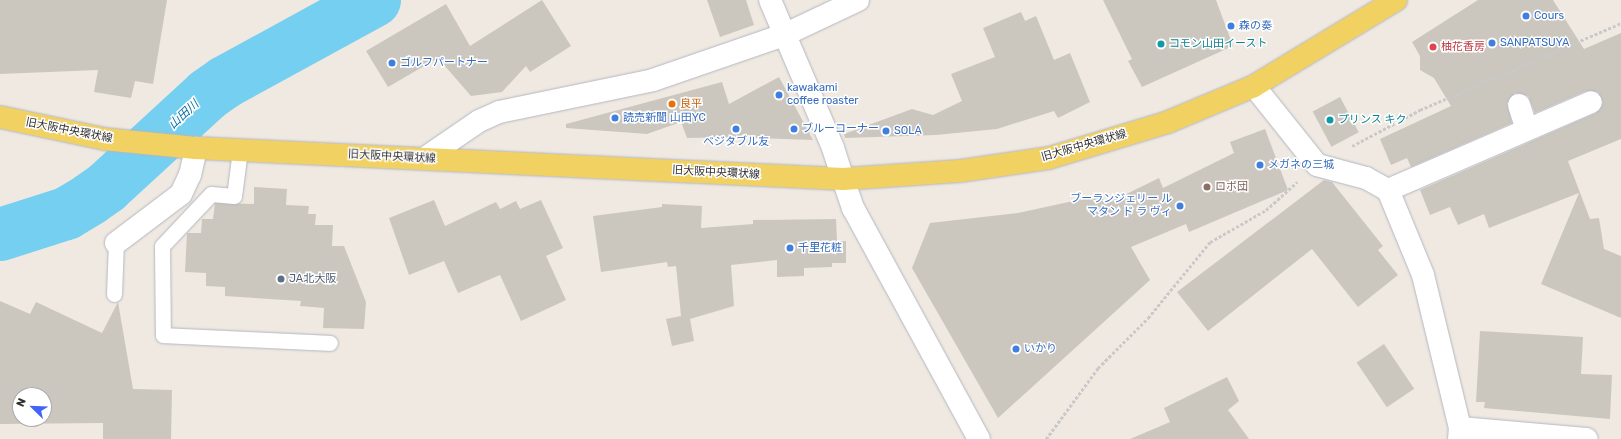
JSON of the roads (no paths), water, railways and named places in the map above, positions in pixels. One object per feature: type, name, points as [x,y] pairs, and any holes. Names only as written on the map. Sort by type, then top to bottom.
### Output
[{"type":"main road","name":"旧大阪中央環状線","points":[[0,117],[104,139],[196,148],[843,179],[960,171],[1049,158],[1168,122],[1254,86],[1396,0]]},
{"type":"street","points":[[770,0],[784,36],[833,148],[853,208],[979,439]]},
{"type":"street","points":[[425,158],[479,120],[499,112],[653,80],[784,36],[858,0]]},
{"type":"street","points":[[1254,86],[1317,165],[1366,178],[1388,190],[1424,275],[1460,434],[1587,439]]},
{"type":"street","points":[[1388,190],[1591,102]]},
{"type":"street","points":[[1519,105],[1527,129]]},
{"type":"street","points":[[116,243],[181,194],[190,175],[196,148]]},
{"type":"lane","points":[[240,150],[234,196],[211,194],[162,246],[163,335],[330,343]]},
{"type":"lane","points":[[114,294],[116,243]]},
{"type":"waterway","name":"山田川","points":[[0,234],[66,213],[89,199],[106,187],[207,94],[224,82],[374,0]]},
{"type":"place","name":"Cours","points":[[1526,16]]},
{"type":"place","name":"森の奏","points":[[1231,26]]},
{"type":"place","name":"SANPATSUYA","points":[[1492,43]]},
{"type":"place","name":"コモン山田イースト","points":[[1161,44]]},
{"type":"place","name":"柚花香房","points":[[1433,47]]},
{"type":"place","name":"ゴルフパートナー","points":[[392,63]]},
{"type":"place","name":"kawakami coffee roaster","points":[[779,95]]},
{"type":"place","name":"良平","points":[[672,104]]},
{"type":"place","name":"読売新聞 山田YC","points":[[615,118]]},
{"type":"place","name":"プリンス キク","points":[[1330,120]]},
{"type":"place","name":"ベジタブル友","points":[[736,129]]},
{"type":"place","name":"ブルーコーナー","points":[[794,129]]},
{"type":"place","name":"SOLA","points":[[886,131]]},
{"type":"place","name":"メガネの三城","points":[[1260,165]]},
{"type":"place","name":"ロボ団","points":[[1207,187]]},
{"type":"place","name":"ブーランジェリー ル マタン ド ラ ヴィ","points":[[1180,206]]},
{"type":"place","name":"千里花粧","points":[[790,248]]},
{"type":"place","name":"JA北大阪","points":[[281,279]]},
{"type":"place","name":"いかり","points":[[1016,349]]}]
